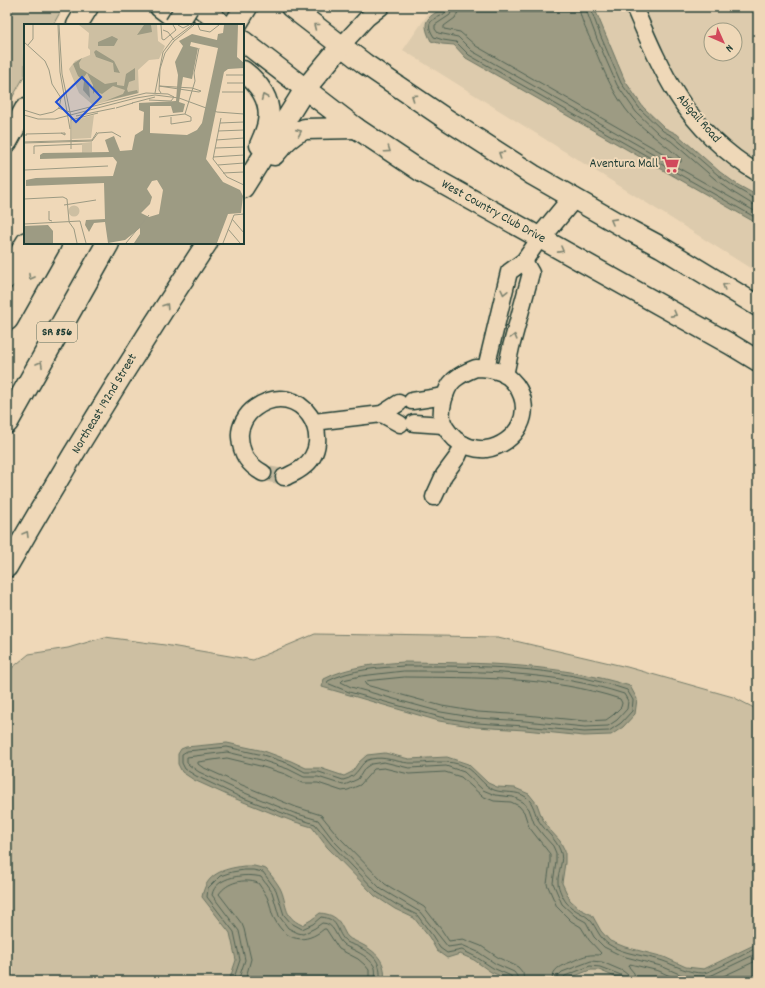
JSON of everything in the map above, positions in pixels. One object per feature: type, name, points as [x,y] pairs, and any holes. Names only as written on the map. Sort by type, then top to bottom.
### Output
[{"type":"highway","points":[[177,24],[187,7]]},
{"type":"highway","points":[[236,24],[246,7]]},
{"type":"highway","points":[[7,277],[25,244]]},
{"type":"highway","points":[[7,319],[49,244]]},
{"type":"highway","name":"SR 856","points":[[7,422],[107,244]]},
{"type":"highway","points":[[7,437],[28,384]]},
{"type":"street","points":[[67,24],[76,7]]},
{"type":"street","points":[[78,24],[88,7]]},
{"type":"street","points":[[160,7],[183,24]]},
{"type":"street","points":[[200,7],[221,24]]},
{"type":"street","points":[[290,7],[341,46],[533,175],[661,247],[758,306]]},
{"type":"street","points":[[244,186],[305,88],[367,18],[381,7]]},
{"type":"street","name":"Abigail Road","points":[[634,7],[668,81],[690,114],[728,152],[758,173]]},
{"type":"street","name":"West Country Club Drive","points":[[244,42],[356,128],[422,172],[730,344],[758,362]]},
{"type":"street","points":[[244,72],[257,83],[264,94],[269,115],[266,130],[244,185]]},
{"type":"street","points":[[7,142],[24,111]]},
{"type":"street","points":[[244,187],[288,138],[298,131],[313,128],[356,128]]},
{"type":"street","points":[[486,368],[509,272],[524,261],[540,238],[573,198]]},
{"type":"street","name":"Northeast 192nd Street","points":[[7,567],[96,416],[206,244]]},
{"type":"street","points":[[505,375],[531,273],[524,261]]},
{"type":"street","points":[[476,368],[486,368],[502,372],[512,380],[520,391],[524,405],[522,418],[517,431],[507,441],[495,448],[481,450],[468,447],[463,444],[443,425],[442,404],[446,391],[453,380],[476,368]]},
{"type":"street","points":[[314,422],[382,414],[406,402],[445,396]]},
{"type":"street","points":[[263,473],[254,468],[246,459],[241,447],[240,434],[244,422],[251,411],[261,404],[273,399],[286,400],[297,404],[307,412],[314,422],[317,434],[316,447],[312,458],[303,468],[284,477]]},
{"type":"street","points":[[382,414],[407,424],[443,425]]},
{"type":"street","points":[[434,497],[444,475],[458,456],[463,444]]},
{"type":"shaded area","points":[[7,7],[63,7],[54,24],[24,24],[24,77],[7,107]]},
{"type":"shaded area","name":"Aventura Mall","points":[[433,7],[758,7],[758,273],[403,50]]},
{"type":"shaded area","points":[[315,634],[498,637],[627,667],[733,697],[758,710],[758,981],[7,981],[7,672],[29,654],[68,648],[105,637],[165,645],[253,660]]},
{"type":"water","points":[[447,7],[594,7],[625,81],[643,107],[665,128],[677,134],[720,172],[738,185],[758,196],[758,224],[466,58],[454,45],[431,41],[426,28],[426,23],[431,16]]},
{"type":"water","points":[[404,662],[518,666],[602,678],[630,686],[637,699],[635,714],[623,727],[611,735],[584,736],[476,727],[439,721],[322,687],[324,679],[343,671],[373,665]]},
{"type":"water","points":[[227,743],[264,751],[306,768],[320,768],[344,776],[352,772],[358,763],[367,755],[385,753],[409,759],[447,757],[468,764],[488,783],[497,787],[515,788],[529,794],[537,804],[542,818],[560,841],[565,851],[562,883],[570,900],[580,909],[592,915],[601,931],[610,941],[625,947],[664,957],[686,967],[704,969],[758,943],[758,981],[624,981],[599,970],[590,970],[562,981],[513,981],[491,972],[474,960],[460,954],[447,958],[437,951],[429,937],[414,918],[395,909],[375,896],[327,847],[312,827],[292,821],[236,799],[194,780],[182,772],[178,764],[178,754],[181,749],[186,747]]},
{"type":"water","points":[[254,866],[266,869],[280,888],[288,914],[291,918],[302,925],[320,913],[336,918],[348,937],[365,946],[379,958],[384,968],[384,981],[227,981],[230,978],[236,960],[230,933],[202,897],[207,883],[216,874],[229,869]]},
{"type":"tunnel","points":[[263,473],[284,477]]},
{"type":"place","name":"Aventura Mall","points":[[671,164]]}]
